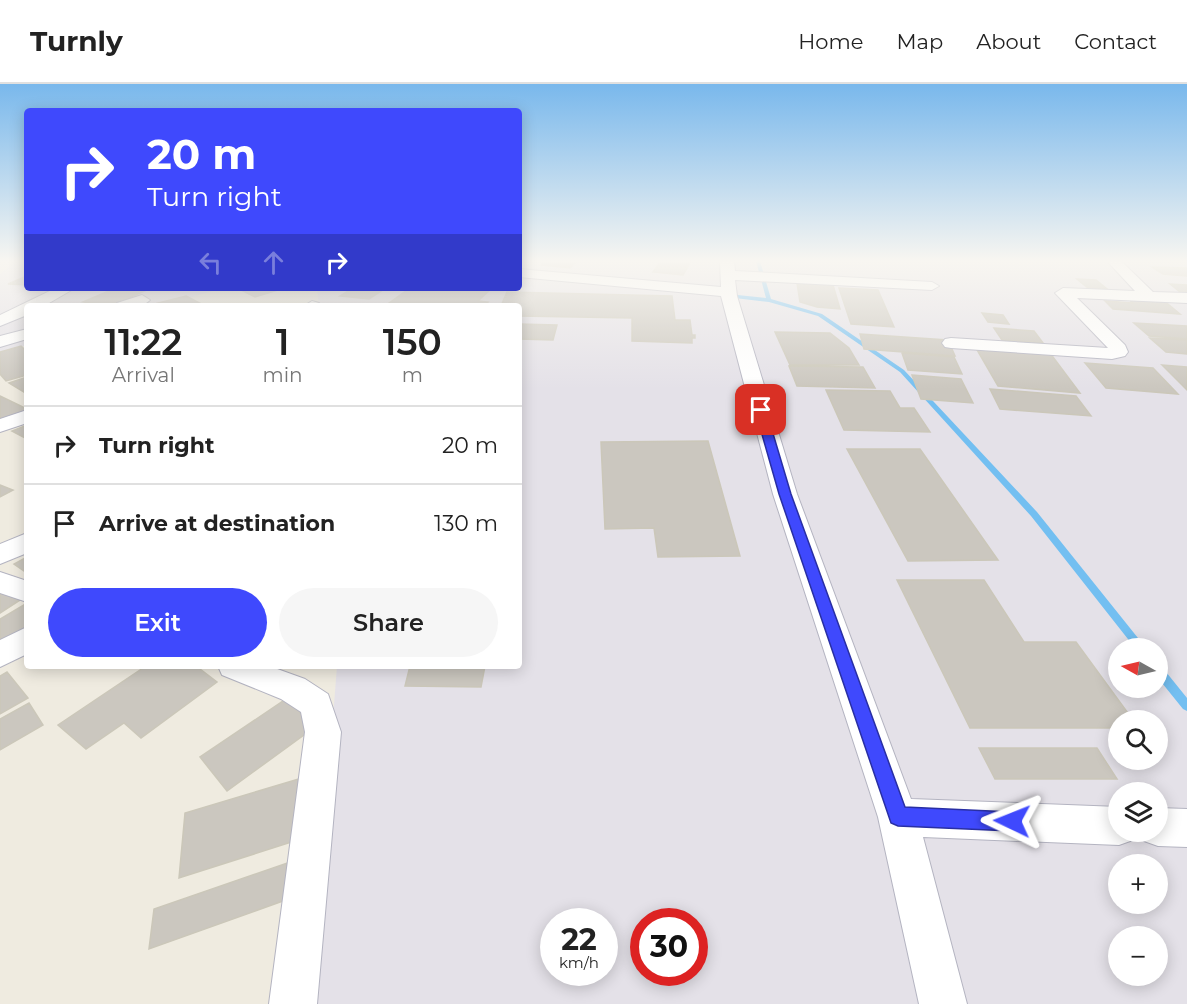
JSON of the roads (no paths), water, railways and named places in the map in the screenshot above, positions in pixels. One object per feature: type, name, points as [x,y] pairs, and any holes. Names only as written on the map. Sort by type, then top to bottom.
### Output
[{"type":"street","points":[[735,304],[785,494],[898,817],[943,1004]]},
{"type":"street","points":[[951,343],[1112,354],[1119,352],[1119,349],[1075,304]]},
{"type":"street","points":[[0,321],[24,310]]},
{"type":"street","points":[[0,342],[24,335]]},
{"type":"street","points":[[0,426],[24,417]]},
{"type":"street","points":[[0,555],[24,543]]},
{"type":"street","points":[[0,582],[24,591]]},
{"type":"street","points":[[0,655],[24,641]]},
{"type":"street","points":[[242,669],[293,689],[316,704],[323,732],[293,1004]]},
{"type":"street","points":[[898,817],[1108,826]]},
{"type":"street","points":[[1168,827],[1187,828]]},
{"type":"waterway","points":[[782,304],[820,315],[902,371],[1034,514],[1133,638]]},
{"type":"waterway","points":[[1168,682],[1187,706]]}]
